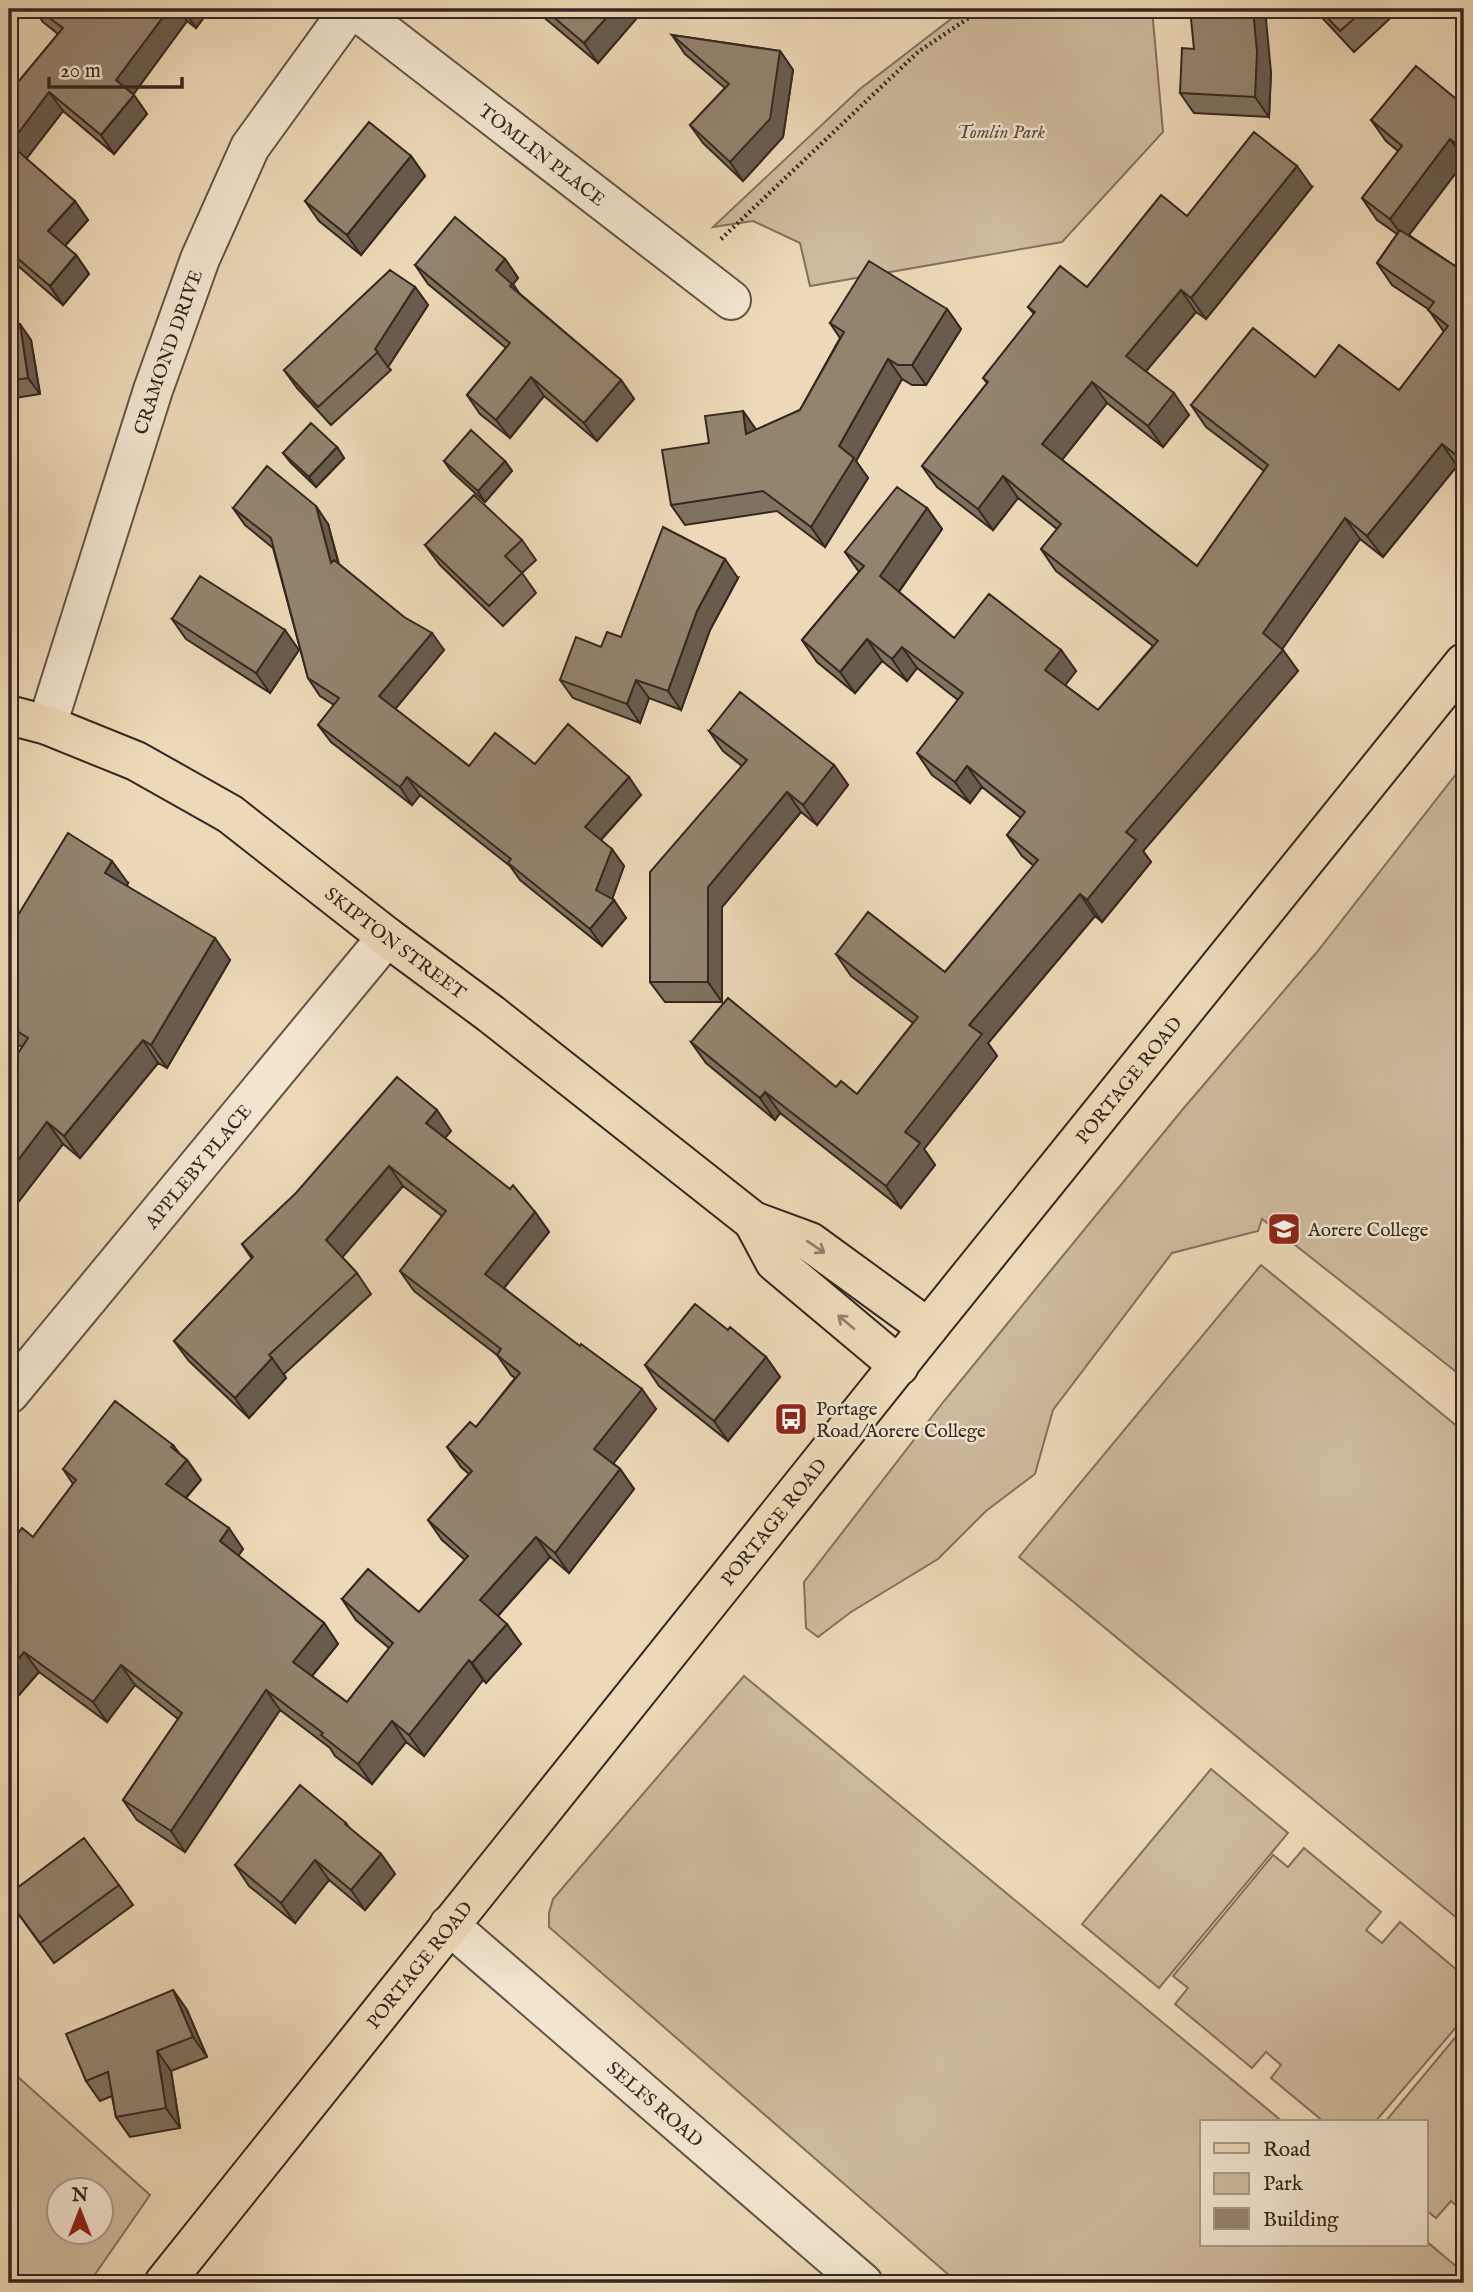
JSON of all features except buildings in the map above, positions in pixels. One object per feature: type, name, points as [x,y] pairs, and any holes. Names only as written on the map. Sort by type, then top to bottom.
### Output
[{"type":"main road","name":"PORTAGE ROAD","points":[[164,2283],[1464,663]]},
{"type":"main road","name":"SKIPTON STREET","points":[[9,715],[47,725],[136,761],[230,814],[387,937],[491,1014],[754,1221],[810,1242],[928,1328]]},
{"type":"main road","name":"SKIPTON STREET","points":[[754,1221],[775,1262],[899,1366]]},
{"type":"street","name":"TOMLIN PLACE","points":[[352,9],[731,300]]},
{"type":"street","name":"CRAMOND DRIVE","points":[[47,725],[153,390],[200,259],[250,147],[352,9]]},
{"type":"street","name":"APPLEBY PLACE","points":[[9,1394],[387,937]]},
{"type":"street","name":"SELFS ROAD","points":[[449,1925],[863,2283]]},
{"type":"path","points":[[690,269],[918,51],[982,9]]},
{"type":"green space","name":"Tomlin Park","points":[[964,9],[1152,9],[1163,132],[1062,242],[810,286],[800,243],[753,221],[713,227],[860,89]]},
{"type":"green space","points":[[1464,764],[1464,1378],[1262,1219],[1258,1231],[1172,1253],[1053,1410],[1035,1474],[986,1511],[938,1559],[851,1612],[818,1637],[806,1628],[804,1582],[944,1401],[1183,1109],[1317,952]]},
{"type":"green space","points":[[1261,1265],[1464,1432],[1464,1924],[1019,1557]]},
{"type":"green space","points":[[744,1676],[1281,2120],[1200,2120],[1200,2246],[1428,2246],[1428,2243],[1464,2273],[1464,2283],[958,2283],[549,1927],[553,1899]]},
{"type":"green space","points":[[1211,1769],[1288,1833],[1159,1988],[1082,1924]]},
{"type":"green space","points":[[1304,1848],[1381,1912],[1366,1930],[1382,1943],[1400,1922],[1464,1976],[1464,2001],[1461,2005],[1464,2008],[1464,2018],[1377,2120],[1322,2120],[1271,2078],[1281,2065],[1266,2052],[1252,2068],[1175,2004],[1188,1988],[1173,1976],[1273,1855],[1288,1867]]},
{"type":"green space","points":[[1464,2027],[1464,2212],[1451,2201],[1436,2218],[1428,2212],[1428,2120],[1387,2120]]},
{"type":"green space","points":[[9,2069],[150,2195],[116,2244],[116,2176],[46,2176],[46,2246],[115,2246],[89,2283],[9,2283]]},
{"type":"place","name":"Aorere College","points":[[1284,1229]]},
{"type":"place","name":"Portage Road/Aorere College","points":[[791,1419]]}]
